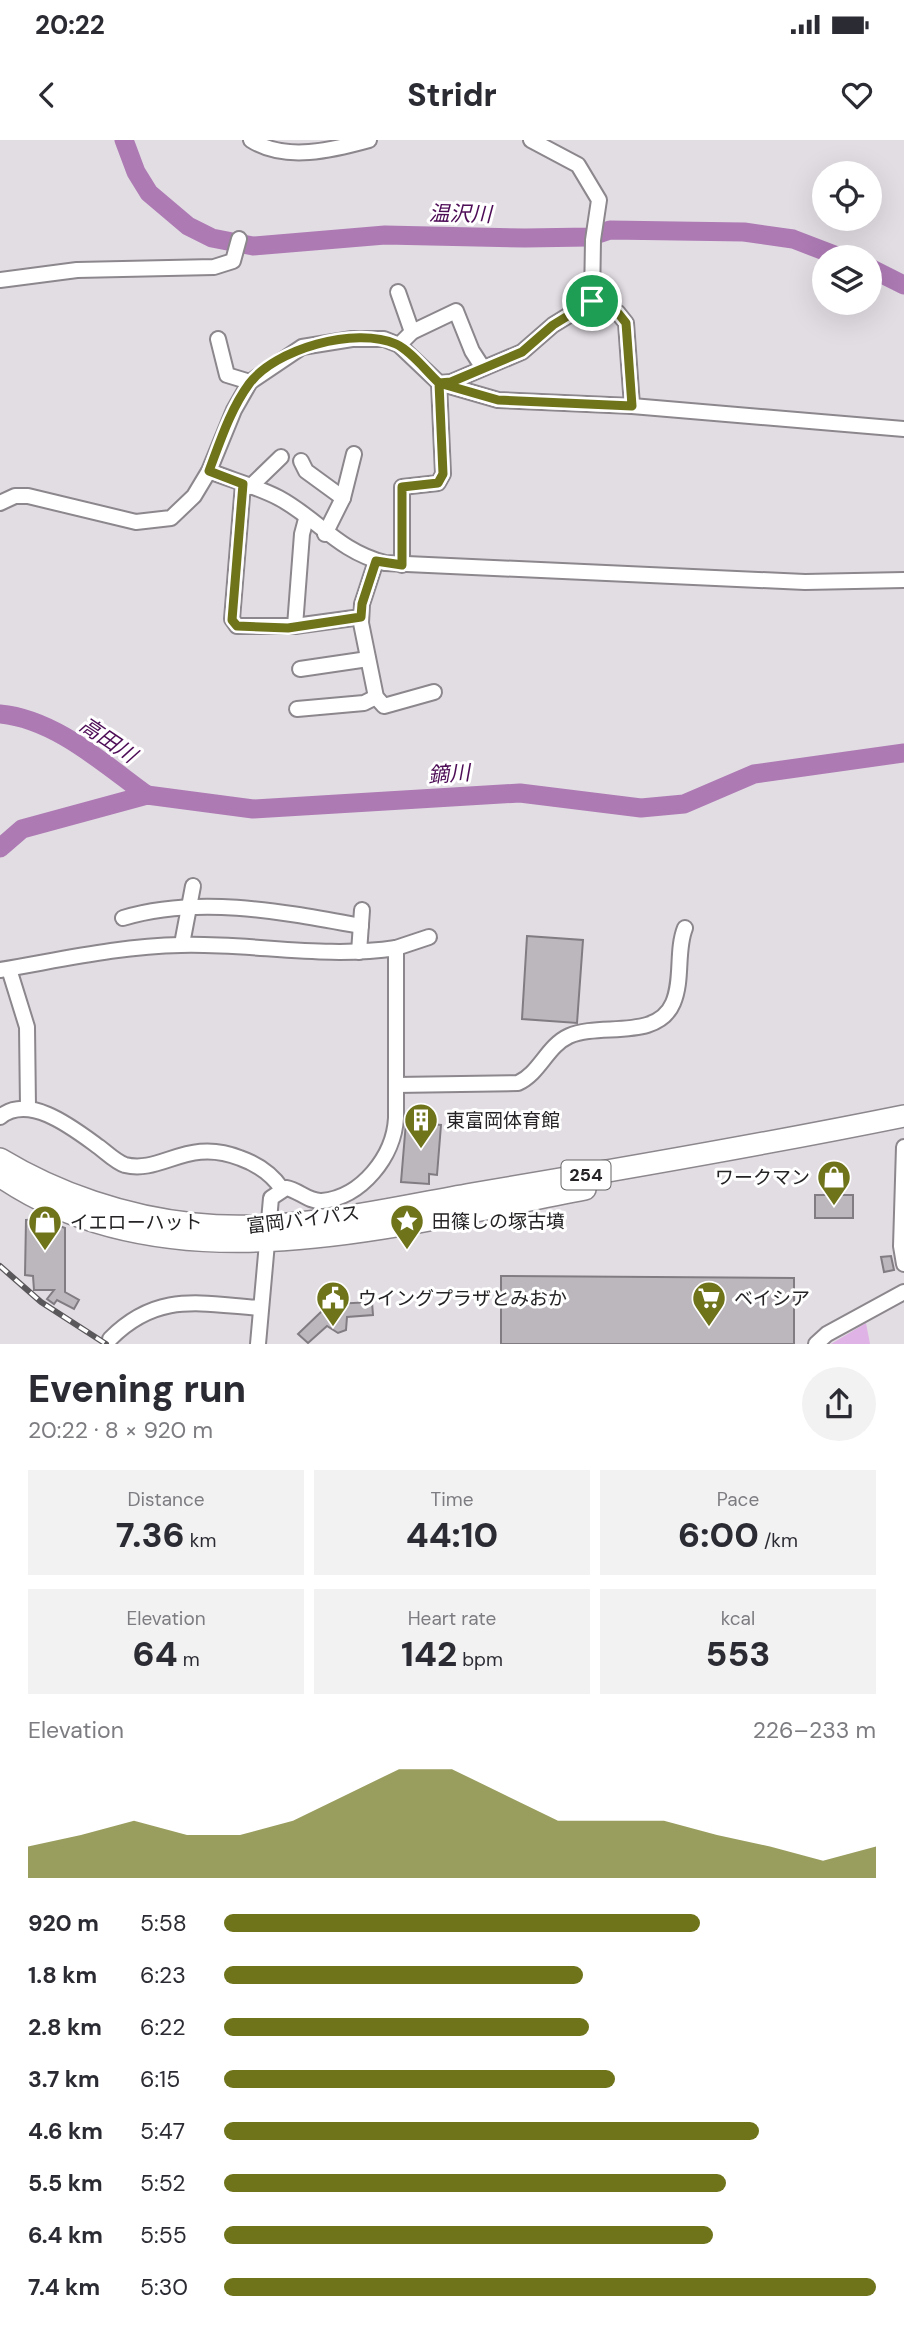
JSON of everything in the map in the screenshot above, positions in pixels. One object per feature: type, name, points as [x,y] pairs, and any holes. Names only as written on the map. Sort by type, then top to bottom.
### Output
[{"type":"highway","name":"富岡バイパス","points":[[0,1158],[59,1189],[141,1216],[267,1234],[904,1116]]},
{"type":"highway","name":"富岡バイパス","points":[[0,1176],[35,1196],[76,1214],[137,1232],[198,1241],[267,1234],[356,1232],[904,1131]]},
{"type":"street","points":[[251,140],[278,150],[302,152],[369,140]]},
{"type":"street","points":[[531,140],[578,164],[588,176],[599,200],[594,233],[592,301]]},
{"type":"street","points":[[0,280],[77,270],[214,267],[233,261],[239,245]]},
{"type":"street","points":[[398,292],[412,332]]},
{"type":"street","points":[[439,383],[522,352],[553,325],[592,301]]},
{"type":"street","points":[[592,301],[618,313],[626,323],[632,406]]},
{"type":"street","points":[[399,345],[412,332],[457,311],[471,351],[483,368]]},
{"type":"street","points":[[219,339],[227,374],[250,382]]},
{"type":"street","points":[[0,503],[15,496],[28,496],[136,522],[172,518],[182,510],[209,471],[233,410],[250,382],[302,347],[352,339],[384,340],[399,345],[439,383],[498,400],[632,406],[904,429]]},
{"type":"street","points":[[402,565],[402,487],[438,483],[443,474],[439,383]]},
{"type":"street","points":[[325,534],[343,498],[354,454]]},
{"type":"street","points":[[281,457],[246,486],[232,620],[237,626],[295,626],[361,617]]},
{"type":"street","points":[[301,461],[306,471],[343,498]]},
{"type":"street","points":[[209,471],[279,498],[325,534],[376,561],[402,565],[805,582],[904,580]]},
{"type":"street","points":[[295,626],[302,534],[306,519]]},
{"type":"street","points":[[376,561],[362,604],[361,617],[376,697],[384,706],[434,692]]},
{"type":"street","points":[[300,669],[368,659]]},
{"type":"street","points":[[297,709],[365,703],[376,697]]},
{"type":"street","points":[[182,944],[193,886]]},
{"type":"street","points":[[123,918],[154,909],[267,909],[361,926]]},
{"type":"street","points":[[359,952],[362,909]]},
{"type":"street","points":[[396,1085],[518,1083],[534,1073],[555,1046],[570,1036],[639,1026],[659,1020],[673,1004],[685,928]]},
{"type":"street","points":[[28,1107],[27,1027],[4,969],[132,948],[182,944],[333,953],[396,948],[429,937]]},
{"type":"street","points":[[258,1344],[269,1201],[282,1189],[291,1188],[312,1200],[322,1201],[341,1194],[370,1175],[389,1151],[395,1135],[396,948]]},
{"type":"street","points":[[0,1117],[11,1108],[28,1107],[76,1129],[122,1164],[137,1166],[199,1149],[221,1150],[255,1164],[273,1177],[282,1189]]},
{"type":"street","points":[[904,1116],[904,1124]]},
{"type":"street","points":[[904,1147],[901,1246],[904,1264]]},
{"type":"street","points":[[816,1344],[827,1334],[904,1292]]},
{"type":"street","points":[[110,1339],[129,1320],[164,1306],[192,1303],[261,1308]]},
{"type":"shaded area","points":[[866,1323],[870,1344],[831,1344]]},
{"type":"building","points":[[527,936],[583,940],[577,1023],[522,1019]]},
{"type":"building","name":"東富岡体育館","points":[[406,1122],[441,1125],[437,1175],[429,1174],[429,1184],[401,1182]]},
{"type":"building","name":"ワークマン","points":[[815,1195],[853,1195],[853,1218],[815,1218]]},
{"type":"building","name":"イエローハット","points":[[40,1219],[65,1228],[65,1292],[79,1300],[74,1309],[57,1300],[54,1304],[47,1299],[54,1290],[34,1290],[33,1276],[25,1275],[26,1220]]},
{"type":"building","points":[[891,1256],[894,1270],[884,1272],[881,1257]]},
{"type":"building","points":[[501,1276],[794,1278],[794,1344],[501,1344]]},
{"type":"building","points":[[332,1301],[334,1304],[372,1302],[373,1315],[347,1317],[346,1330],[338,1333],[327,1326],[308,1343],[298,1334],[323,1310],[321,1306]]},
{"type":"waterway","name":"温沢川","points":[[124,140],[136,172],[149,193],[188,226],[212,238],[253,246],[385,235],[589,237],[610,230],[744,232],[793,239],[812,246]]},
{"type":"waterway","name":"温沢川","points":[[882,274],[904,285]]},
{"type":"waterway","name":"高田川","points":[[0,714],[40,724],[59,734],[96,757],[147,795]]},
{"type":"waterway","name":"鏑川","points":[[0,848],[22,829],[147,795],[253,809],[520,793],[641,808],[684,804],[754,774],[904,753]]},
{"type":"railway","points":[[0,1266],[41,1302],[106,1344]]},
{"type":"place","name":"東富岡体育館","points":[[421,1150]]},
{"type":"place","name":"ワークマン","points":[[834,1207]]},
{"type":"place","name":"田篠しの塚古墳","points":[[407,1251]]},
{"type":"place","name":"イエローハット","points":[[45,1252]]},
{"type":"place","name":"ウイングプラザとみおか","points":[[333,1328]]},
{"type":"place","name":"ベイシア","points":[[709,1328]]},
{"type":"route","points":[[592,301],[553,325],[522,352],[451,382],[439,383],[399,345],[384,340],[352,339],[302,347],[272,364],[250,382],[233,410],[209,471],[243,484],[232,620],[237,626],[288,628],[361,617],[362,604],[376,561],[402,565],[402,487],[438,483],[443,474],[439,383],[498,400],[632,406],[626,323],[618,313],[592,301]]}]
